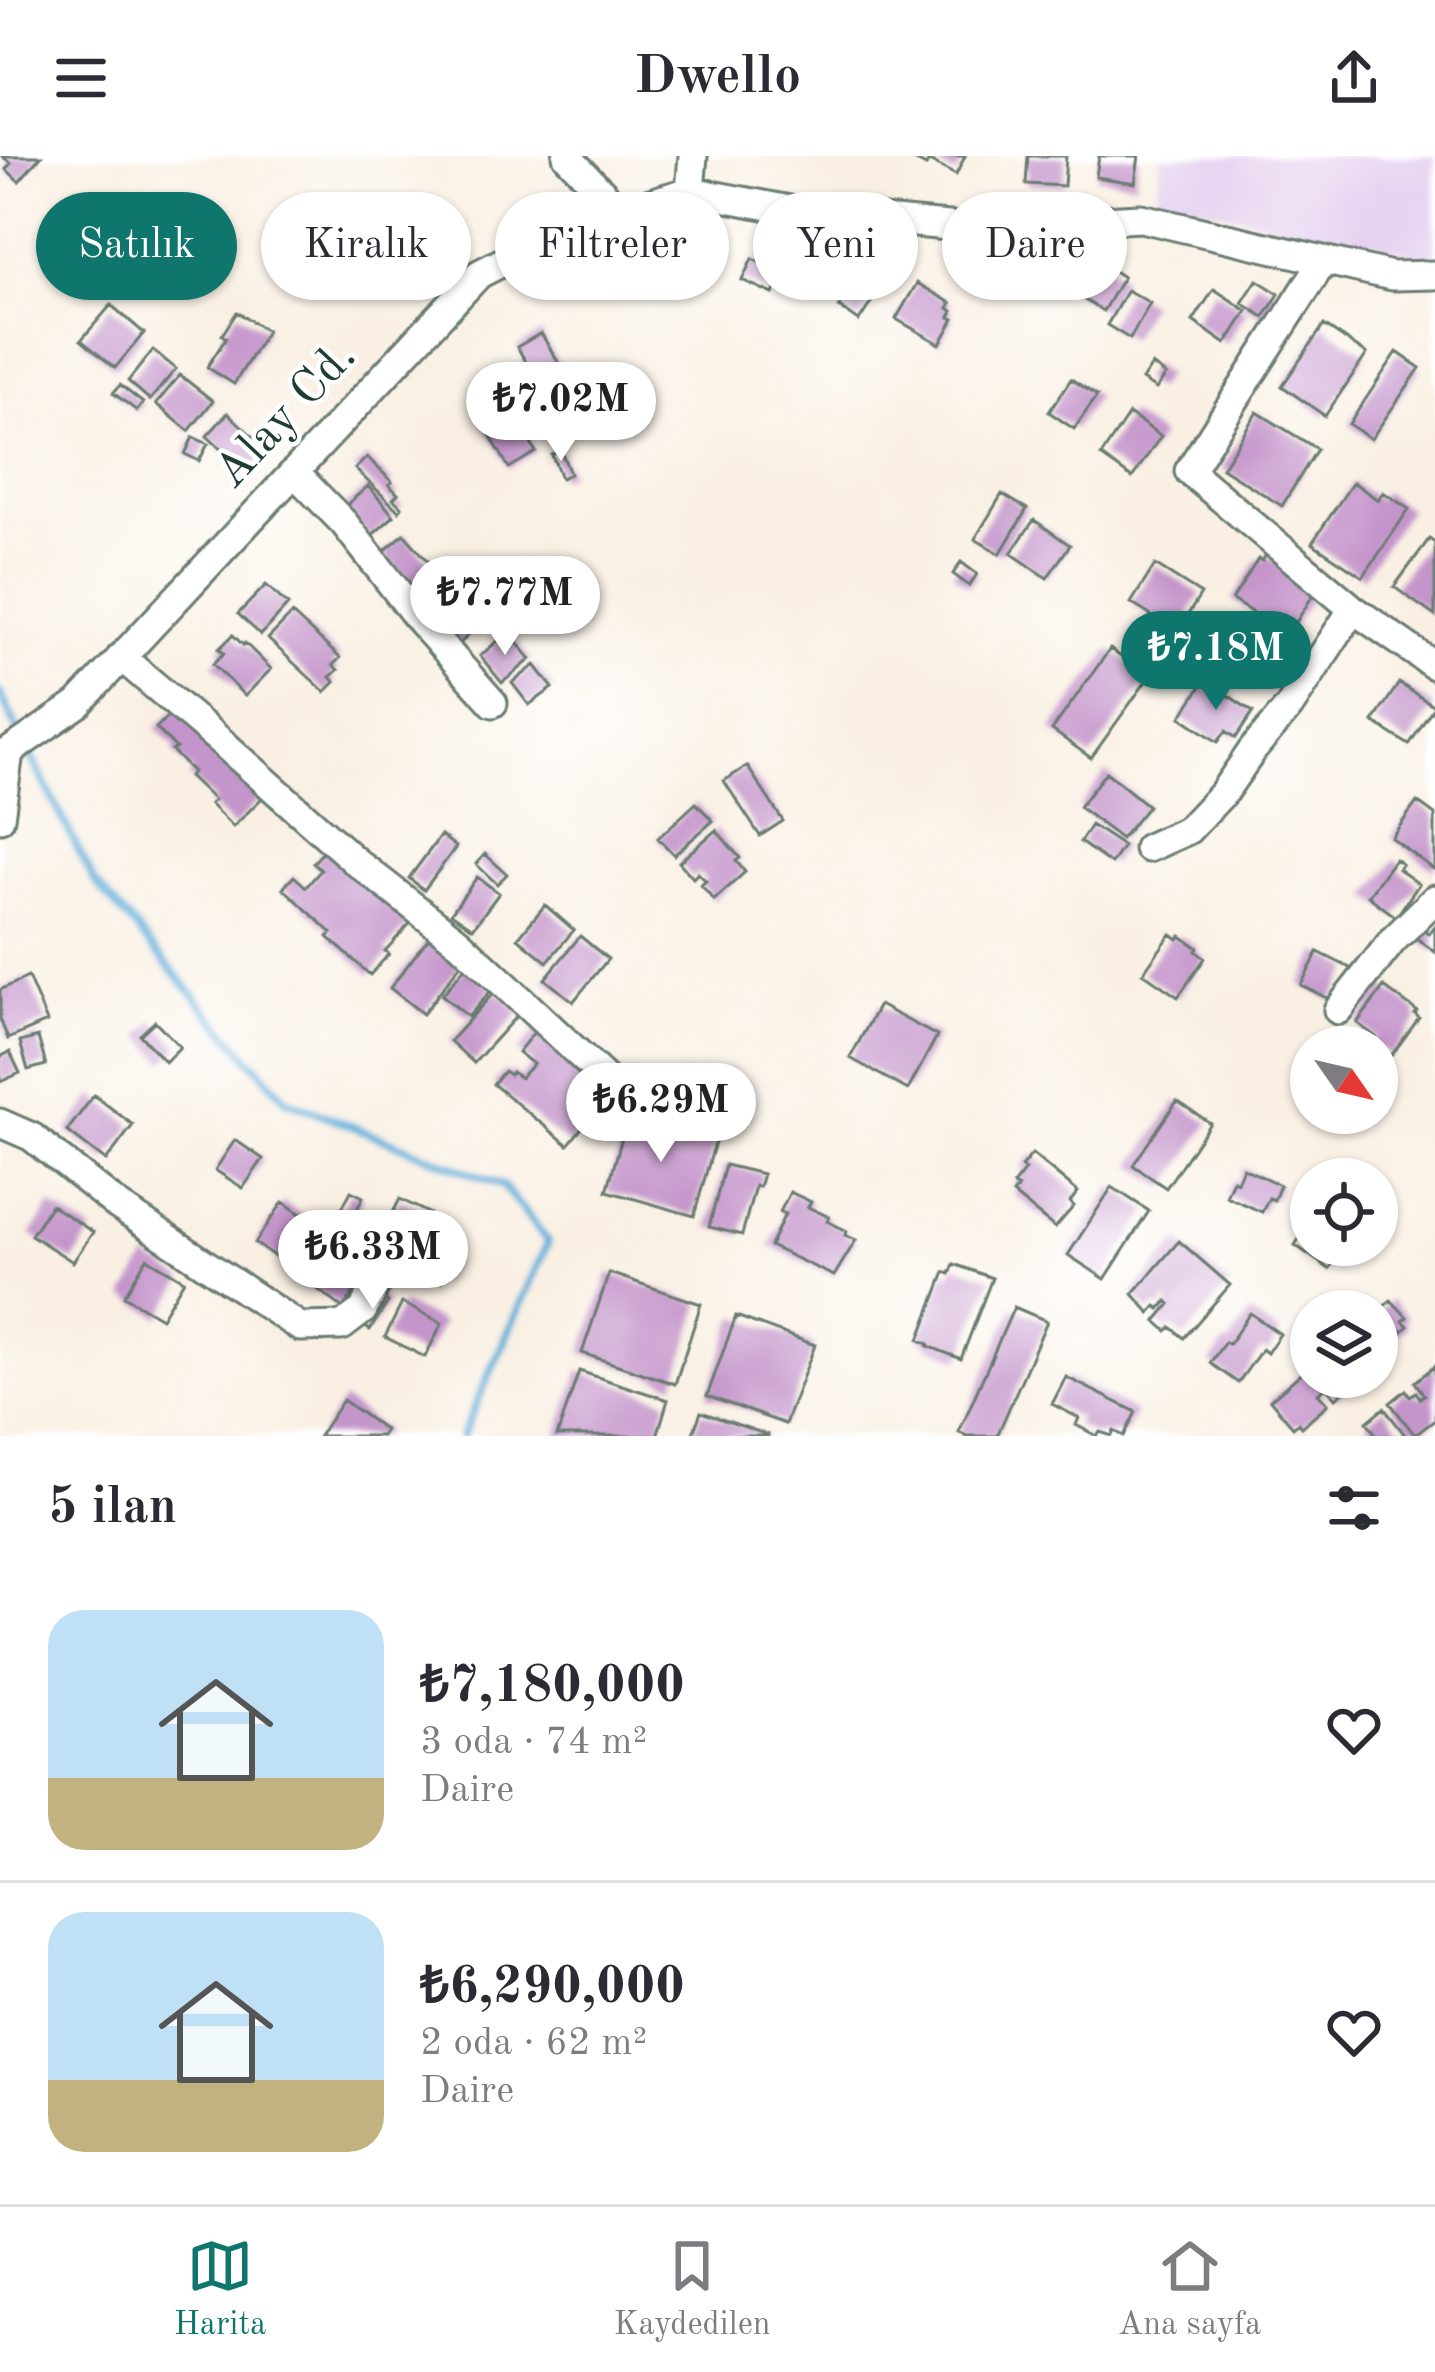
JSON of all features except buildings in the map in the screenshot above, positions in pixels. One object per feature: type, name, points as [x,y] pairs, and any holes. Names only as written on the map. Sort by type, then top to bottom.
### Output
[{"type":"street","points":[[567,156],[602,192]]},
{"type":"street","points":[[690,191],[693,156]]},
{"type":"street","name":"Alay Cd.","points":[[687,192],[806,214],[959,227],[1141,218],[1392,276],[1435,275]]},
{"type":"street","points":[[1324,260],[1189,471],[1353,609],[1435,666]]},
{"type":"street","name":"Alay Cd.","points":[[4,755],[78,704],[478,274],[495,265]]},
{"type":"street","points":[[294,472],[344,524],[493,703]]},
{"type":"street","points":[[1148,848],[1188,830],[1223,794],[1289,707],[1353,609]]},
{"type":"street","points":[[121,657],[355,861],[459,942],[608,1081]]},
{"type":"street","points":[[0,818],[4,755]]},
{"type":"street","points":[[1338,1010],[1393,940],[1435,899]]},
{"type":"street","points":[[0,1123],[32,1137],[118,1205],[300,1327],[342,1326],[363,1310],[398,1240]]},
{"type":"shaded area","points":[[1161,156],[1435,156],[1435,259],[1157,198]]},
{"type":"waterway","points":[[0,693],[20,735]]},
{"type":"waterway","points":[[27,748],[94,881],[286,1100],[503,1186],[548,1242],[462,1436]]}]
